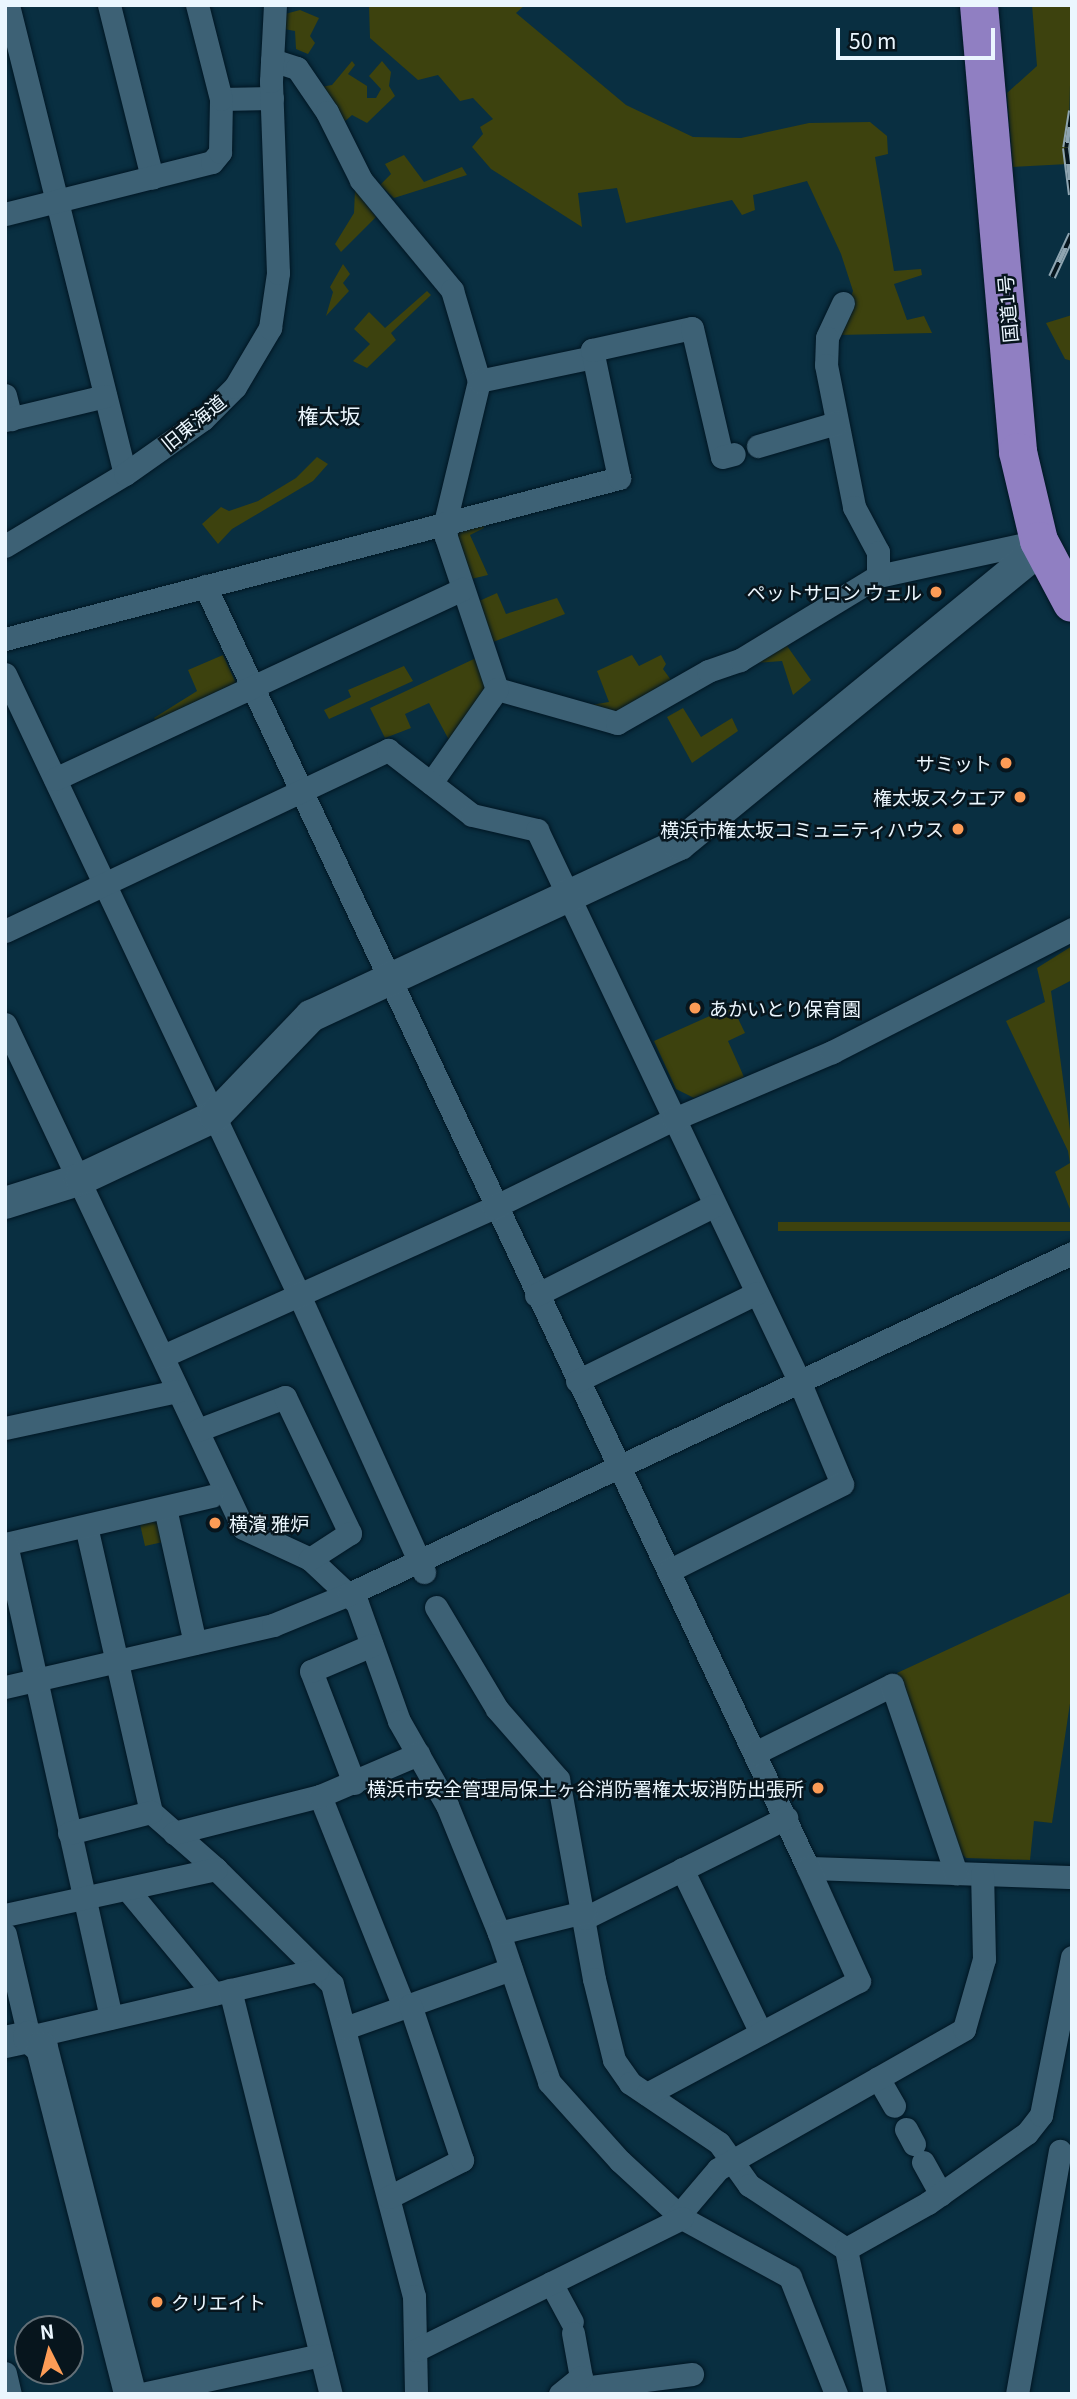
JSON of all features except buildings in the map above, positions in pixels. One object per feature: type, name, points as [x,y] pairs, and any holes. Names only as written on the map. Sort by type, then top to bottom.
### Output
[{"type":"highway","name":"国道1号","points":[[979,5],[1018,452],[1040,545],[1072,603]]},
{"type":"street","points":[[109,5],[152,178]]},
{"type":"street","points":[[5,214],[212,162],[220,152],[221,100],[197,5]]},
{"type":"street","name":"旧東海道","points":[[5,546],[125,474],[203,419],[235,387],[270,328],[278,273],[272,98],[275,5]]},
{"type":"street","points":[[7,6],[125,474]]},
{"type":"street","points":[[272,60],[297,68],[327,112],[360,180],[452,290],[479,380],[446,523],[463,589],[497,689]]},
{"type":"street","points":[[221,100],[272,98]]},
{"type":"street","points":[[842,303],[827,338],[826,365],[854,507],[878,552],[878,576]]},
{"type":"street","points":[[5,639],[619,478],[592,349],[692,328],[722,457],[734,454]]},
{"type":"street","points":[[479,380],[593,357]]},
{"type":"street","points":[[5,395],[8,420],[106,396]]},
{"type":"street","points":[[758,446],[836,424]]},
{"type":"street","points":[[497,689],[617,723],[708,671],[740,660],[878,576],[1040,545]]},
{"type":"street","points":[[5,1203],[81,1179],[215,1116],[311,1016],[680,844],[1040,545]]},
{"type":"street","points":[[205,586],[494,1207],[618,1468],[670,1570],[859,1981],[647,2094]]},
{"type":"street","points":[[55,779],[463,589]]},
{"type":"street","points":[[5,674],[11,703],[55,779],[299,1295],[422,1566]]},
{"type":"street","points":[[431,783],[497,689]]},
{"type":"street","points":[[5,930],[388,750],[472,814],[537,830],[800,1383],[842,1484],[670,1570]]},
{"type":"street","points":[[163,1356],[494,1207],[674,1119],[832,1052],[1072,929]]},
{"type":"street","points":[[5,1024],[14,1066],[81,1179],[177,1391],[198,1430],[219,1495],[243,1528],[310,1559],[357,1603],[399,1721],[447,1805],[499,1933],[548,2082],[620,2161],[680,2216],[790,2277],[836,2394]]},
{"type":"street","points":[[536,1294],[715,1205]]},
{"type":"street","points":[[5,1686],[273,1625],[422,1566],[618,1468],[1072,1253]]},
{"type":"street","points":[[577,1381],[757,1293]]},
{"type":"street","points":[[5,1428],[177,1391]]},
{"type":"street","points":[[198,1430],[285,1397],[351,1533],[310,1559]]},
{"type":"street","points":[[111,2017],[6,1544],[219,1495]]},
{"type":"street","points":[[165,1508],[195,1643]]},
{"type":"street","points":[[86,1526],[151,1812],[216,1869],[332,1984],[414,2296],[416,2394]]},
{"type":"street","points":[[436,1607],[497,1709],[558,1779],[614,2060],[630,2083],[719,2143],[749,2185],[846,2249],[875,2394]]},
{"type":"street","points":[[354,1783],[311,1671],[372,1645]]},
{"type":"street","points":[[755,1753],[892,1685],[956,1873]]},
{"type":"street","points":[[174,1833],[320,1797],[418,1754]]},
{"type":"street","points":[[320,1797],[407,2006],[462,2160],[389,2197]]},
{"type":"street","points":[[69,1833],[151,1812]]},
{"type":"street","points":[[499,1933],[584,1915],[786,1818]]},
{"type":"street","points":[[808,1868],[1072,1877]]},
{"type":"street","points":[[5,1915],[216,1869]]},
{"type":"street","points":[[682,1869],[761,2033]]},
{"type":"street","points":[[416,2350],[680,2216],[718,2169],[964,2029],[984,1959],[982,1874]]},
{"type":"street","points":[[127,1889],[222,1992],[331,2394]]},
{"type":"street","points":[[5,1934],[17,2039]]},
{"type":"street","points":[[846,2249],[941,2193],[1027,2133],[1041,2115],[1072,1957]]},
{"type":"street","points":[[345,2028],[511,1969]]},
{"type":"street","points":[[17,2039],[317,1970]]},
{"type":"street","points":[[17,2039],[42,2048],[130,2394]]},
{"type":"street","points":[[878,2078],[941,2193]]},
{"type":"street","points":[[1017,2394],[1066,2155],[1027,2133]]},
{"type":"street","points":[[551,2283],[572,2328],[583,2386]]},
{"type":"street","points":[[142,2394],[321,2355]]},
{"type":"street","points":[[5,2373],[10,2394]]},
{"type":"street","points":[[560,2394],[583,2386],[692,2374]]},
{"type":"green space","points":[[369,5],[525,5],[516,13],[626,105],[693,137],[741,138],[809,123],[870,122],[887,136],[888,154],[875,157],[894,271],[921,269],[922,275],[894,284],[907,320],[924,316],[932,333],[837,335],[853,291],[841,254],[807,181],[753,195],[755,210],[742,215],[732,200],[626,223],[617,188],[578,193],[582,227],[491,169],[472,147],[483,134],[480,127],[493,119],[473,98],[460,101],[438,75],[418,80],[370,38]]},
{"type":"green space","points":[[1032,5],[1072,5],[1068,164],[1013,167],[1007,93],[1037,66]]},
{"type":"green space","points":[[300,10],[319,18],[310,36],[315,43],[308,54],[296,49],[295,31],[284,29],[285,14]]},
{"type":"green space","points":[[352,61],[355,65],[348,74],[367,86],[367,98],[376,98],[381,89],[369,76],[382,61],[391,72],[389,86],[395,96],[367,123],[352,115],[343,123],[321,87],[332,85]]},
{"type":"green space","points":[[404,155],[424,182],[462,167],[467,175],[394,198],[380,185],[391,174],[385,164]]},
{"type":"green space","points":[[355,190],[376,217],[341,252],[335,244],[354,213]]},
{"type":"green space","points":[[343,264],[350,274],[343,283],[349,291],[326,316],[333,292],[330,287]]},
{"type":"green space","points":[[427,291],[431,295],[391,333],[396,340],[367,368],[353,361],[370,344],[354,329],[369,312],[385,328]]},
{"type":"green space","points":[[1072,315],[1072,361],[1065,359],[1046,323]]},
{"type":"green space","points":[[317,457],[328,464],[313,481],[232,529],[218,544],[202,524],[221,507],[229,511],[258,501],[296,478]]},
{"type":"green space","points":[[483,520],[484,528],[470,535],[488,575],[471,579],[455,538],[459,528]]},
{"type":"green space","points":[[497,593],[506,614],[557,598],[565,614],[493,642],[477,602]]},
{"type":"green space","points":[[785,643],[811,680],[793,695],[782,661],[754,663]]},
{"type":"green space","points":[[223,655],[237,685],[158,723],[154,718],[197,691],[188,670]]},
{"type":"green space","points":[[632,655],[639,666],[661,655],[666,664],[663,669],[671,680],[615,713],[591,705],[609,702],[597,671]]},
{"type":"green space","points":[[476,658],[488,685],[449,740],[429,703],[405,714],[411,728],[385,738],[370,708]]},
{"type":"green space","points":[[404,666],[413,681],[329,719],[324,710],[351,697],[348,690]]},
{"type":"green space","points":[[683,708],[701,737],[732,718],[738,731],[692,763],[667,717]]},
{"type":"green space","points":[[1072,946],[1072,980],[1051,991],[1072,1145],[1072,1214],[1055,1172],[1070,1163],[1068,1151],[1006,1021],[1045,1002],[1037,968]]},
{"type":"green space","points":[[732,1006],[745,1033],[728,1041],[744,1077],[694,1098],[676,1089],[654,1041]]},
{"type":"green space","points":[[778,1222],[1072,1222],[1072,1231],[778,1231]]},
{"type":"green space","points":[[152,1519],[158,1522],[163,1542],[145,1546],[140,1524]]},
{"type":"green space","points":[[1072,1592],[1072,1690],[1052,1823],[1034,1821],[1030,1860],[966,1858],[959,1851],[897,1673]]},
{"type":"railway","points":[[1072,111],[1066,148],[1072,195]]},
{"type":"railway","points":[[1052,277],[1072,234]]},
{"type":"place","name":"ペットサロン ウェル","points":[[936,592]]},
{"type":"place","name":"サミット","points":[[1006,763]]},
{"type":"place","name":"権太坂スクエア","points":[[1020,797]]},
{"type":"place","name":"横浜市権太坂コミュニティハウス","points":[[958,829]]},
{"type":"place","name":"あかいとり保育園","points":[[695,1008]]},
{"type":"place","name":"横濱 雅炉","points":[[215,1523]]},
{"type":"place","name":"横浜市安全管理局保土ヶ谷消防署権太坂消防出張所","points":[[818,1788]]},
{"type":"place","name":"クリエイト","points":[[157,2302]]},
{"type":"district","name":"権太坂","points":[[329,415]]}]
